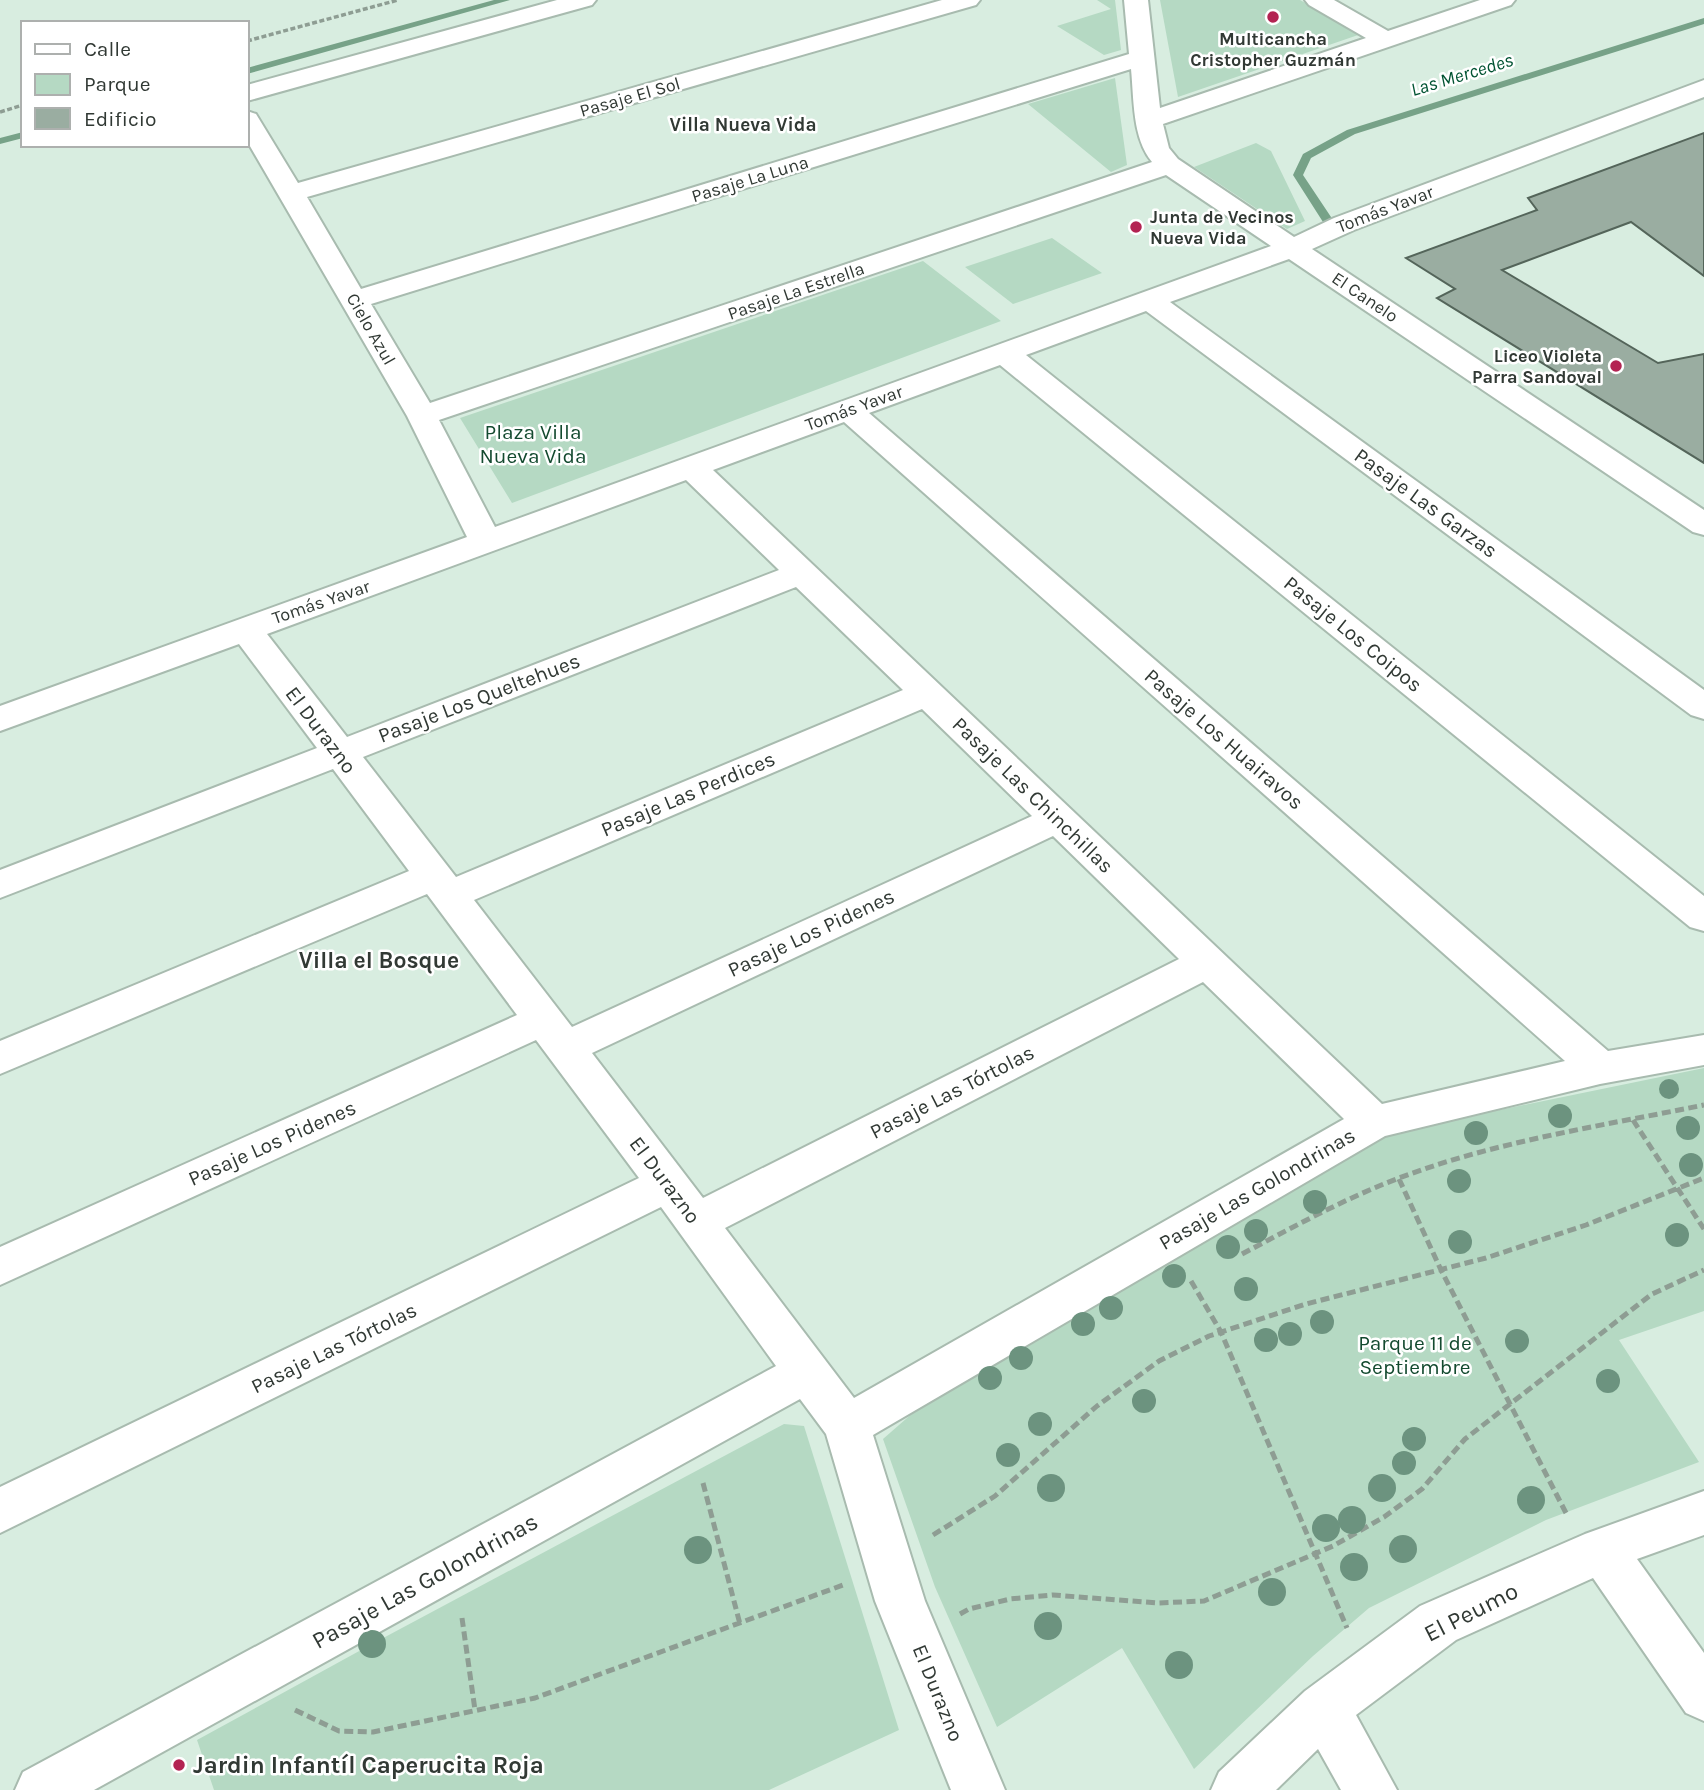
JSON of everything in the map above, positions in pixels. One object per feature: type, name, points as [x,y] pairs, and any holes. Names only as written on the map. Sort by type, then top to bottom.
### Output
[{"type":"street","points":[[248,93],[584,0]]},
{"type":"street","name":"Pasaje El Sol","points":[[293,193],[968,0]]},
{"type":"street","name":"El Canelo","points":[[1136,0],[1149,120],[1156,150],[1169,165],[1704,525]]},
{"type":"street","points":[[1317,0],[1387,40]]},
{"type":"street","points":[[1149,120],[1503,0]]},
{"type":"street","name":"Pasaje La Luna","points":[[355,300],[1144,57]]},
{"type":"street","name":"Tomás Yavar","points":[[0,719],[487,544],[1003,352],[1292,248],[1345,223],[1704,88]]},
{"type":"street","name":"Cielo Azul","points":[[248,121],[422,416],[487,544]]},
{"type":"street","name":"Pasaje La Estrella","points":[[422,416],[1169,165]]},
{"type":"street","name":"Pasaje Las Garzas","points":[[1149,300],[1704,707]]},
{"type":"street","name":"Pasaje Los Coipos","points":[[1003,352],[1704,916]]},
{"type":"street","name":"Pasaje Los Huairavos","points":[[848,410],[1600,1068]]},
{"type":"street","name":"Pasaje Las Chinchillas","points":[[692,468],[1374,1122]]},
{"type":"street","name":"Pasaje Los Queltehues","points":[[0,885],[802,573]]},
{"type":"street","name":"El Durazno","points":[[246,629],[697,1222],[847,1426],[900,1601],[978,1790]]},
{"type":"street","name":"Pasaje Las Perdices","points":[[0,1058],[927,693]]},
{"type":"street","name":"Pasaje Los Pidenes","points":[[0,1267],[1058,818]]},
{"type":"street","name":"Pasaje Las Tórtolas","points":[[697,1222],[1208,962]]},
{"type":"street","name":"Pasaje Las Golondrinas","points":[[847,1426],[1374,1122],[1600,1068],[1704,1050]]},
{"type":"street","name":"Pasaje Las Tórtolas","points":[[0,1511],[668,1184]]},
{"type":"street","name":"Pasaje Las Golondrinas","points":[[42,1790],[808,1372]]},
{"type":"street","name":"El Peumo","points":[[1238,1790],[1323,1708],[1438,1623],[1596,1553],[1704,1513]]},
{"type":"street","points":[[1596,1553],[1704,1696]]},
{"type":"street","points":[[1323,1708],[1370,1790]]},
{"type":"path","points":[[248,41],[398,0]]},
{"type":"path","points":[[0,112],[21,107]]},
{"type":"path","points":[[1240,1256],[1312,1218],[1431,1167],[1510,1146],[1704,1105]]},
{"type":"path","points":[[1633,1120],[1704,1229]]},
{"type":"path","points":[[1399,1180],[1509,1403],[1596,1553]]},
{"type":"path","points":[[916,1640],[969,1609],[1010,1599],[1053,1595],[1158,1603],[1204,1601],[1316,1553],[1384,1517],[1422,1489],[1465,1439],[1652,1294],[1704,1270]]},
{"type":"path","points":[[1179,1288],[1203,1275]]},
{"type":"path","points":[[1191,1281],[1221,1332],[1347,1628],[1371,1673]]},
{"type":"path","points":[[691,1436],[740,1625]]},
{"type":"path","points":[[454,1565],[475,1710]]},
{"type":"green space","points":[[1097,0],[1115,0],[1121,50],[1104,55],[1057,26],[1111,9]]},
{"type":"green space","points":[[1160,0],[1300,0],[1361,34],[1178,97]]},
{"type":"green space","points":[[1115,78],[1127,165],[1111,172],[1028,104]]},
{"type":"green space","points":[[1256,143],[1271,151],[1305,221],[1287,229],[1194,167]]},
{"type":"green space","points":[[1052,238],[1102,273],[1013,304],[965,267]]},
{"type":"green space","name":"Plaza Villa Nueva Vida","points":[[923,261],[1001,321],[512,503],[460,418]]},
{"type":"green space","name":"Parque 11 de Septiembre","points":[[1704,1068],[1704,1311],[1619,1340],[1699,1462],[1546,1520],[1369,1608],[1313,1656],[1194,1769],[1122,1648],[997,1727],[935,1587],[883,1439],[915,1411],[1388,1133]]},
{"type":"green space","points":[[784,1424],[804,1426],[899,1730],[769,1790],[214,1790],[197,1740]]},
{"type":"building","points":[[1704,133],[1704,276],[1631,222],[1502,270],[1658,363],[1704,354],[1704,463],[1437,298],[1455,289],[1406,258],[1537,210],[1528,198]]},
{"type":"waterway","points":[[248,71],[505,0]]},
{"type":"waterway","name":"Las Mercedes","points":[[1327,220],[1298,175],[1307,156],[1351,132],[1704,21]]},
{"type":"waterway","points":[[0,141],[21,136]]},
{"type":"place","name":"Multicancha Cristopher Guzmán","points":[[1273,17]]},
{"type":"place","name":"Junta de Vecinos Nueva Vida","points":[[1136,227]]},
{"type":"place","name":"Liceo Violeta Parra Sandoval","points":[[1616,366]]},
{"type":"place","name":"Jardin Infantíl Caperucita Roja","points":[[179,1765]]},
{"type":"district","name":"Villa Nueva Vida","points":[[743,125]]},
{"type":"district","name":"Villa el Bosque","points":[[379,960]]}]
